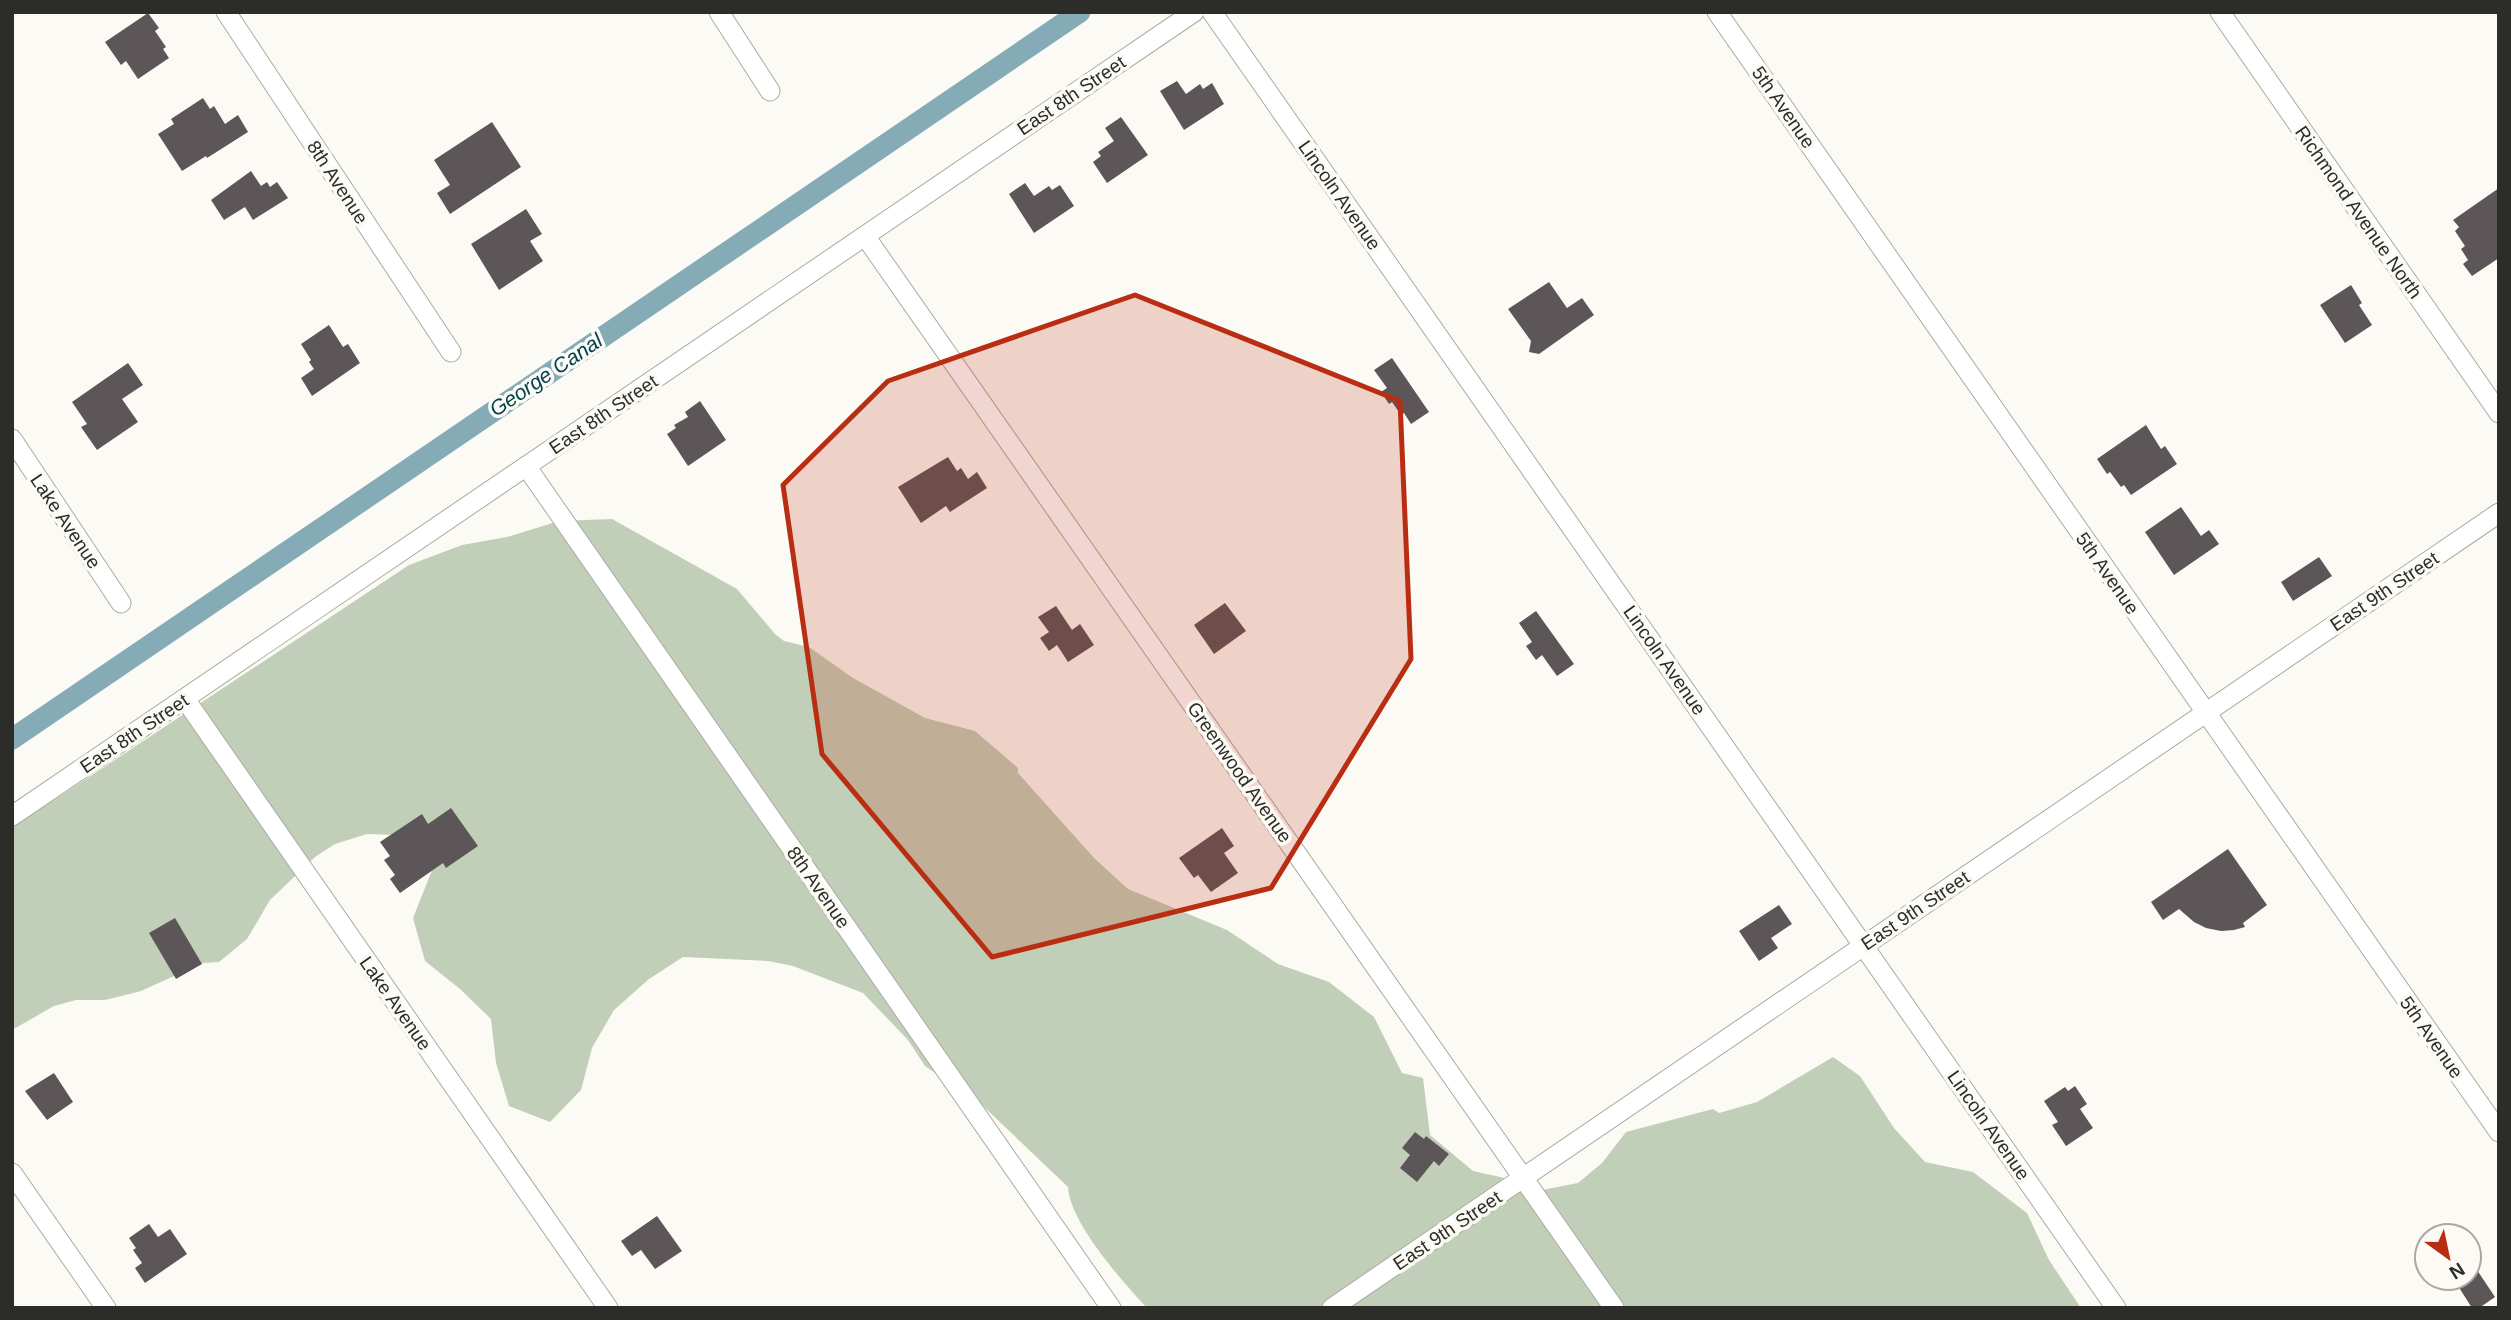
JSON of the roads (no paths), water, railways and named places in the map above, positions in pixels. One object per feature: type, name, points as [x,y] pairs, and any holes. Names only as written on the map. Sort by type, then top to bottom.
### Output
[{"type":"street","name":"8th Avenue","points":[[226,12],[451,352]]},
{"type":"street","points":[[719,12],[770,91]]},
{"type":"street","name":"East 8th Street","points":[[12,816],[1194,12]]},
{"type":"street","name":"Lincoln Avenue","points":[[1212,12],[2116,1308]]},
{"type":"street","name":"5th Avenue","points":[[1717,12],[2499,1132]]},
{"type":"street","name":"Richmond Avenue North","points":[[2220,12],[2499,413]]},
{"type":"street","name":"Greenwood Avenue","points":[[866,236],[1614,1308]]},
{"type":"street","name":"Lake Avenue","points":[[12,439],[121,603]]},
{"type":"street","name":"8th Avenue","points":[[526,466],[1111,1308]]},
{"type":"street","name":"East 9th Street","points":[[1332,1308],[2499,513]]},
{"type":"street","name":"Lake Avenue","points":[[184,699],[608,1308]]},
{"type":"street","points":[[12,1173],[106,1308]]},
{"type":"waterway","name":"George Canal","points":[[12,739],[1080,12]]}]
